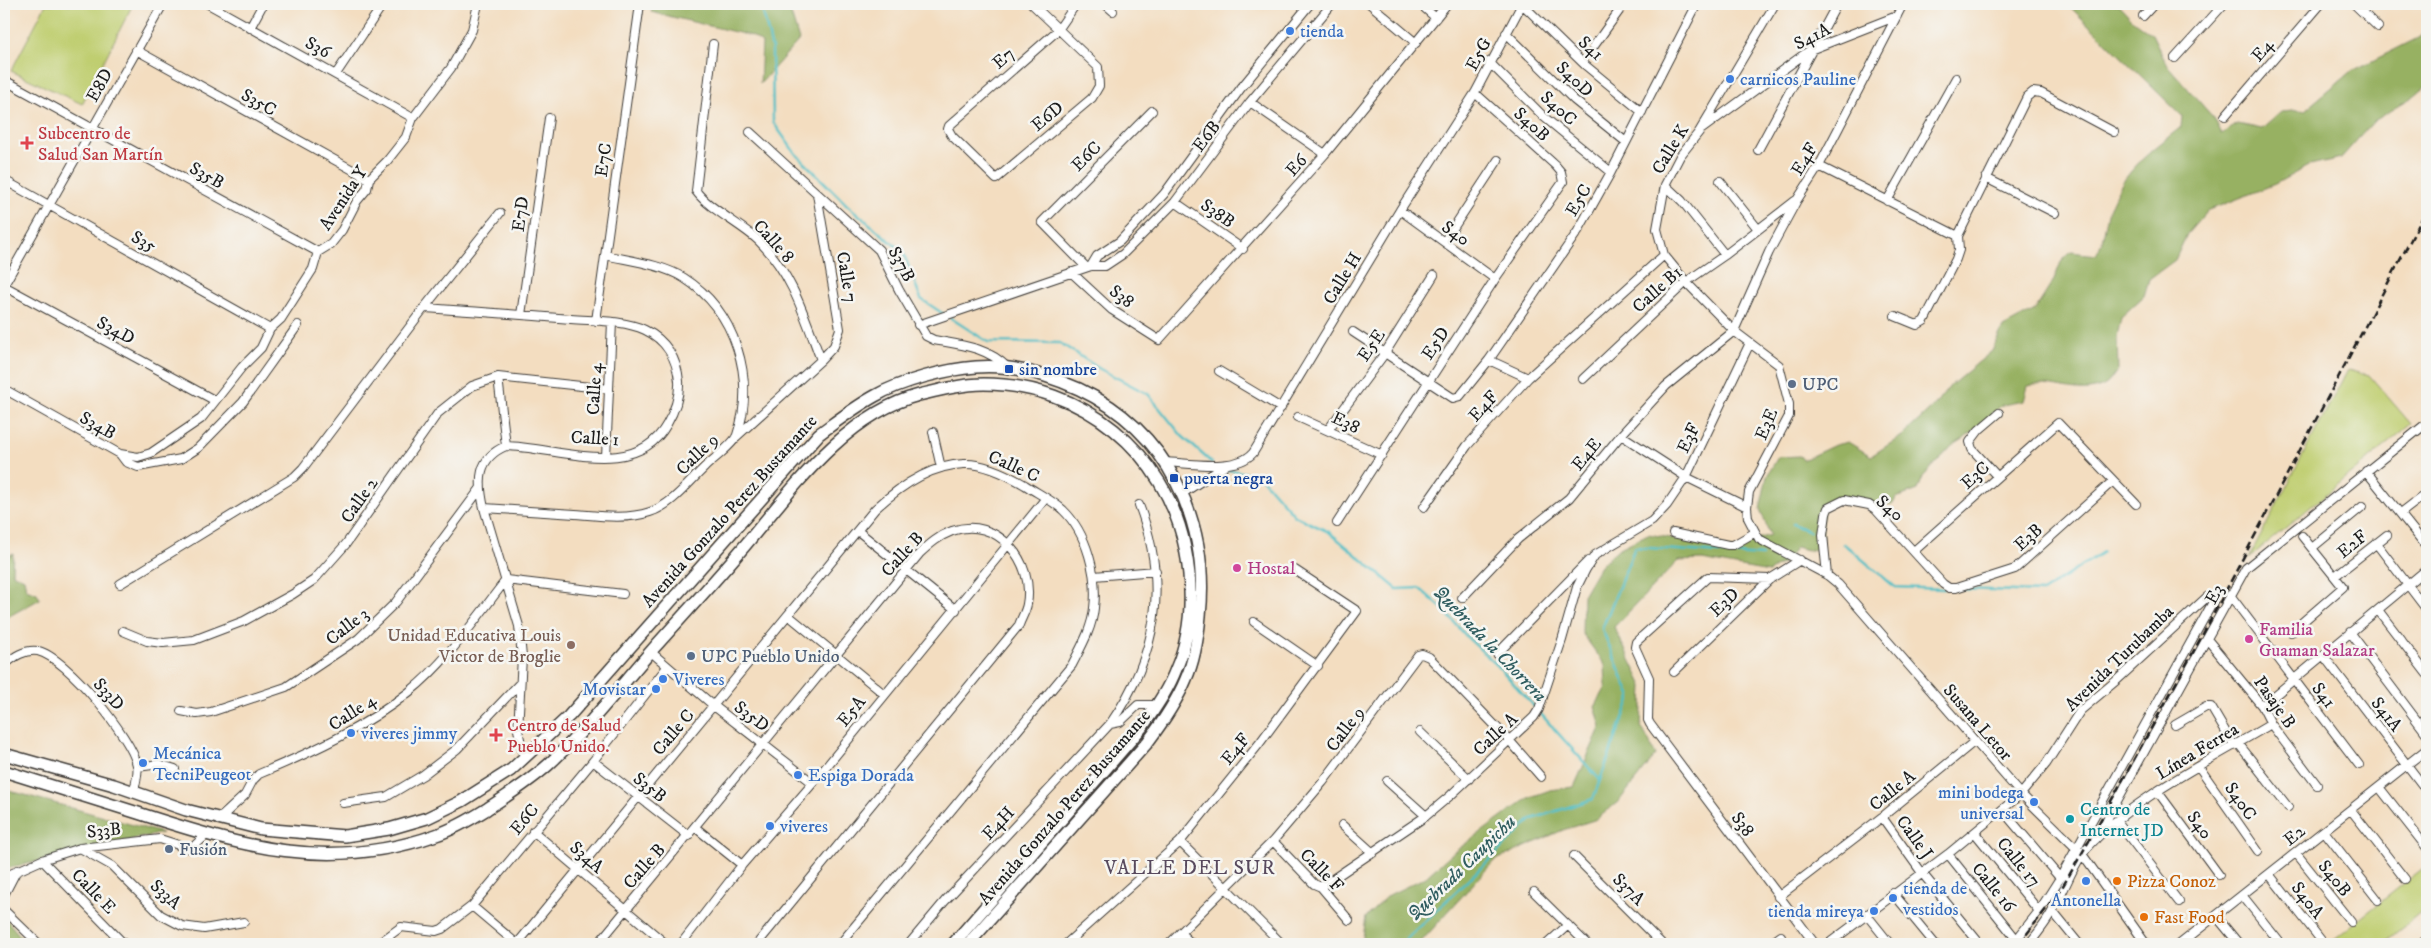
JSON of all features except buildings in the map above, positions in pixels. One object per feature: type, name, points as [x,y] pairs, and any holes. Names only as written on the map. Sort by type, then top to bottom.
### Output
[{"type":"main road","name":"Avenida Gonzalo Perez Bustamante","points":[[4,754],[134,792],[218,820],[261,830],[344,836],[389,828],[428,818],[462,801],[511,770],[570,716],[819,434],[876,394],[897,386],[953,370],[978,367],[1009,369],[1066,383],[1104,402],[1118,412],[1165,462],[1183,493],[1198,538],[1203,590],[1198,637],[1187,678],[1161,724],[1147,743],[968,944]]},
{"type":"main road","name":"Avenida Gonzalo Perez Bustamante","points":[[4,771],[206,835],[252,847],[288,853],[366,852],[408,844],[441,834],[469,820],[523,786],[550,764],[651,652],[815,464],[841,440],[875,415],[901,401],[948,389],[981,384],[1020,386],[1050,395],[1070,404],[1115,430],[1149,465],[1180,523],[1192,584],[1188,630],[1176,670],[1157,705],[1111,764],[953,944]]},
{"type":"main road","points":[[67,791],[72,773]]},
{"type":"street","name":"E8D","points":[[4,286],[163,4]]},
{"type":"street","name":"S36","points":[[208,4],[413,118]]},
{"type":"street","points":[[250,28],[263,4]]},
{"type":"street","points":[[336,74],[384,4]]},
{"type":"street","name":"Avenida Y","points":[[120,454],[138,457],[151,453],[201,419],[214,400],[260,348],[270,329],[281,319],[313,269],[318,252],[330,244],[342,230],[357,201],[367,189],[369,179],[387,161],[406,137],[413,118],[452,68],[472,30],[478,4]]},
{"type":"street","name":"E7C","points":[[596,321],[640,4]]},
{"type":"street","points":[[1032,4],[1058,30]]},
{"type":"street","name":"E7","points":[[996,179],[948,129],[952,123],[1058,30],[1076,4]]},
{"type":"street","points":[[1105,4],[1113,11]]},
{"type":"street","name":"E6B","points":[[1088,266],[1097,256],[1120,242],[1164,194],[1241,88],[1310,4]]},
{"type":"street","name":"E6B","points":[[918,325],[1088,266],[1105,266],[1123,254],[1175,202],[1250,102],[1332,4]]},
{"type":"street","points":[[1370,4],[1416,43]]},
{"type":"street","points":[[1420,4],[1436,18]]},
{"type":"street","name":"E6","points":[[1159,340],[1243,249],[1325,154],[1447,4]]},
{"type":"street","name":"S41","points":[[1522,4],[1585,65],[1642,112]]},
{"type":"street","name":"E5G","points":[[1475,93],[1489,62],[1522,4]]},
{"type":"street","points":[[1594,46],[1624,4]]},
{"type":"street","name":"E5C","points":[[1428,381],[1453,398],[1460,396],[1488,360],[1578,231],[1611,172],[1697,4]]},
{"type":"street","name":"Calle K","points":[[1734,332],[1686,282],[1664,255],[1656,229],[1665,186],[1681,154],[1698,132],[1775,4]]},
{"type":"street","points":[[1758,150],[1810,50],[1837,4]]},
{"type":"street","name":"E4F","points":[[1734,332],[1747,299],[1797,200],[1819,166],[1903,4]]},
{"type":"street","points":[[2143,16],[2154,4]]},
{"type":"street","points":[[2175,58],[2224,4]]},
{"type":"street","name":"E4","points":[[2225,116],[2321,4]]},
{"type":"street","points":[[2354,4],[2378,27]]},
{"type":"street","name":"S41A","points":[[1698,132],[1810,50],[1897,16]]},
{"type":"street","name":"E6D","points":[[996,179],[1092,98],[1099,86],[1098,67],[1058,30]]},
{"type":"street","name":"S40D","points":[[1506,33],[1574,100],[1626,142]]},
{"type":"street","name":"Calle 8","points":[[713,44],[696,191],[758,241],[782,270],[798,299],[821,360]]},
{"type":"street","name":"S35C","points":[[136,50],[369,179]]},
{"type":"street","points":[[1263,62],[1275,71]]},
{"type":"street","name":"S40C","points":[[1489,62],[1549,121],[1611,172]]},
{"type":"street","points":[[1887,200],[1956,78]]},
{"type":"street","name":"S35B","points":[[4,80],[318,252]]},
{"type":"street","points":[[1895,316],[1916,325],[1924,321],[1956,258],[1959,250],[1958,236],[2027,97],[2032,92],[2041,93],[2114,132]]},
{"type":"street","name":"S40B","points":[[1475,93],[1555,165],[1560,172],[1563,182]]},
{"type":"street","name":"Calle H","points":[[1165,462],[1225,466],[1239,463],[1250,457],[1400,210],[1475,93]]},
{"type":"street","points":[[1250,102],[1325,154]]},
{"type":"street","name":"E6C","points":[[1088,266],[1042,222],[1152,112]]},
{"type":"street","name":"E7D","points":[[520,315],[549,118]]},
{"type":"street","name":"S37B","points":[[750,132],[879,250],[918,325],[929,338],[983,350],[998,359],[1009,369]]},
{"type":"street","points":[[1444,242],[1498,160]]},
{"type":"street","points":[[1819,166],[1958,236]]},
{"type":"street","points":[[1986,178],[2054,213]]},
{"type":"street","name":"S35","points":[[4,180],[270,329]]},
{"type":"street","points":[[1720,181],[1758,229]]},
{"type":"street","name":"E5D","points":[[1337,522],[1495,279],[1563,182]]},
{"type":"street","points":[[1665,186],[1682,201],[1725,255]]},
{"type":"street","name":"Calle 7","points":[[817,194],[840,329],[834,346],[821,360]]},
{"type":"street","name":"Calle B1","points":[[1583,379],[1686,282],[1797,200]]},
{"type":"street","name":"S38B","points":[[1175,202],[1243,249]]},
{"type":"street","name":"S40","points":[[1400,210],[1495,279]]},
{"type":"street","points":[[120,584],[294,477],[303,468],[424,308],[500,213]]},
{"type":"street","name":"Calle 9","points":[[484,508],[603,516],[634,516],[650,512],[665,506],[736,437],[745,387],[740,352],[724,319],[710,300],[685,279],[663,269],[605,255]]},
{"type":"street","name":"E4F","points":[[1424,507],[1467,446],[1528,378],[1664,255]]},
{"type":"street","name":"S38","points":[[1071,272],[1112,310],[1159,340]]},
{"type":"street","name":"E5E","points":[[1328,430],[1384,353],[1434,275]]},
{"type":"street","name":"S34D","points":[[4,286],[214,400]]},
{"type":"street","name":"Calle 1","points":[[424,308],[612,322],[644,330],[659,338],[671,353],[678,374],[680,394],[663,432],[634,454],[606,457],[506,446]]},
{"type":"street","name":"Calle 4","points":[[606,457],[612,322]]},
{"type":"street","name":"S34B","points":[[4,389],[120,454],[126,462],[138,467],[180,459],[198,448],[243,402],[298,325]]},
{"type":"street","points":[[1353,332],[1428,381]]},
{"type":"street","name":"E3E","points":[[1734,332],[1781,368],[1790,411],[1787,422],[1749,492],[1748,518],[1757,536]]},
{"type":"street","name":"E4E","points":[[1462,598],[1518,539],[1570,498],[1621,435],[1666,386],[1734,332]]},
{"type":"street","name":"E3F","points":[[1595,555],[1652,521],[1667,506],[1686,477],[1749,345]]},
{"type":"street","points":[[736,437],[821,360]]},
{"type":"street","points":[[1488,360],[1528,378]]},
{"type":"street","points":[[1218,371],[1281,408]]},
{"type":"street","points":[[498,377],[506,446],[496,450],[486,460],[481,475],[480,489],[519,626],[522,657],[518,730],[524,757]]},
{"type":"street","name":"Calle 2","points":[[123,631],[147,641],[162,643],[194,640],[244,621],[314,580],[346,544],[438,413],[472,386],[498,377],[609,389]]},
{"type":"street","points":[[1997,476],[1972,449],[1970,442],[1978,430],[1999,413]]},
{"type":"street","name":"E38","points":[[1298,416],[1382,455]]},
{"type":"street","name":"E3","points":[[2096,839],[2230,595],[2248,567],[2427,423]]},
{"type":"street","name":"E3C","points":[[1914,551],[2058,424],[2113,481]]},
{"type":"street","points":[[934,432],[941,468]]},
{"type":"street","points":[[1621,435],[1686,477],[1747,508]]},
{"type":"street","name":"Calle C","points":[[517,944],[580,870],[874,509],[893,493],[915,479],[941,468],[970,464],[995,471],[1046,498],[1063,510],[1075,526],[1086,549],[1094,576],[1094,609],[1086,637],[1072,664],[840,944]]},
{"type":"street","name":"Calle H","points":[[1183,493],[1225,466]]},
{"type":"street","points":[[2366,471],[2427,547]]},
{"type":"street","points":[[2113,481],[2136,504]]},
{"type":"street","name":"E3B","points":[[1949,588],[2014,569],[2113,481]]},
{"type":"street","name":"Calle 3","points":[[181,711],[197,714],[211,712],[286,687],[358,640],[396,602],[480,489]]},
{"type":"street","points":[[2401,513],[2427,492]]},
{"type":"street","name":"E5A","points":[[681,944],[742,865],[813,783],[1046,498]]},
{"type":"street","name":"S40","points":[[1827,575],[1823,535],[1826,514],[1828,508],[1844,500],[1869,505],[1874,509],[1943,584],[1949,588]]},
{"type":"street","name":"E4H","points":[[910,944],[945,902],[1110,724],[1123,706],[1136,678],[1150,638],[1157,608],[1156,571],[1139,505]]},
{"type":"street","points":[[2312,548],[2363,506]]},
{"type":"street","name":"Calle B","points":[[598,944],[690,836],[906,570],[936,538],[953,530],[970,528],[991,533],[1008,543],[1020,557],[1028,582],[1027,605],[1019,625],[757,944]]},
{"type":"street","points":[[858,531],[956,610]]},
{"type":"street","points":[[1673,532],[1728,545],[1757,536]]},
{"type":"street","name":"E2F","points":[[2335,576],[2387,535]]},
{"type":"street","name":"Susana Letor","points":[[1757,536],[1827,575],[1838,584],[2021,794],[2082,854],[2146,944]]},
{"type":"street","points":[[2291,632],[2342,590],[2343,585],[2302,536]]},
{"type":"street","points":[[2376,543],[2427,610]]},
{"type":"street","points":[[1497,654],[1568,579],[1595,555]]},
{"type":"street","name":"Calle A","points":[[1321,887],[1426,816],[1469,779],[1538,710],[1562,640],[1577,587],[1595,555]]},
{"type":"street","name":"E3D","points":[[1674,672],[1770,579],[1796,558]]},
{"type":"street","points":[[2262,706],[2427,569]]},
{"type":"street","name":"E4F","points":[[1066,944],[1180,842],[1318,666],[1358,611],[1294,570]]},
{"type":"street","points":[[1094,576],[1156,571]]},
{"type":"street","name":"S38","points":[[1770,579],[1708,577],[1634,645],[1649,678],[1648,720],[1778,897],[1815,944]]},
{"type":"street","points":[[506,580],[622,594]]},
{"type":"street","name":"Calle 4","points":[[218,820],[245,795],[253,780],[260,774],[332,742],[408,693],[464,634],[506,580]]},
{"type":"street","name":"S41","points":[[2230,595],[2359,765]]},
{"type":"street","name":"Avenida Turubamba","points":[[1828,944],[2003,811],[2021,794],[2046,764],[2080,711],[2117,680],[2207,597],[2212,596],[2212,602],[2076,848]]},
{"type":"street","points":[[2378,610],[2427,674]]},
{"type":"street","points":[[788,614],[884,694]]},
{"type":"street","points":[[1254,622],[1318,666]]},
{"type":"street","points":[[2350,632],[2427,734]]},
{"type":"street","name":"Pasaje B","points":[[2207,639],[2262,706],[2271,724],[2317,785]]},
{"type":"street","name":"S33D","points":[[4,665],[19,653],[38,651],[58,660],[115,722],[131,746],[138,767],[134,792]]},
{"type":"street","name":"S35D","points":[[651,652],[714,706],[813,783]]},
{"type":"street","name":"Calle 9","points":[[1169,944],[1273,841],[1323,782],[1418,655],[1422,654],[1429,657],[1510,740],[1540,777]]},
{"type":"street","name":"S41A","points":[[2322,655],[2427,791]]},
{"type":"street","name":"E6C","points":[[378,944],[401,927],[436,931],[442,929],[472,906],[593,761],[667,667]]},
{"type":"street","points":[[343,803],[386,797],[417,778],[457,749],[520,683]]},
{"type":"street","name":"E4H","points":[[1110,724],[1120,722],[1138,706],[1157,705]]},
{"type":"street","name":"S40C","points":[[2175,725],[2206,707],[2210,707],[2236,745],[2288,807]]},
{"type":"street","name":"Línea Ferrea","points":[[2029,944],[2053,912],[2082,854],[2096,839],[2117,821],[2158,792],[2271,724]]},
{"type":"street","points":[[1420,732],[1469,779]]},
{"type":"street","name":"Calle A","points":[[1778,897],[1882,818],[1975,741]]},
{"type":"street","name":"E2","points":[[2180,944],[2427,749]]},
{"type":"street","name":"S35B","points":[[593,761],[690,836]]},
{"type":"street","points":[[138,767],[159,764],[174,769]]},
{"type":"street","name":"S40C","points":[[2199,767],[2258,851]]},
{"type":"street","points":[[1386,781],[1426,816]]},
{"type":"street","points":[[2379,787],[2427,848]]},
{"type":"street","name":"S40","points":[[2158,792],[2219,875]]},
{"type":"street","points":[[2351,810],[2405,879]]},
{"type":"street","points":[[2003,811],[2060,878]]},
{"type":"street","name":"Calle J","points":[[1882,818],[1922,873],[1980,944]]},
{"type":"street","points":[[2117,821],[2179,902]]},
{"type":"street","points":[[1342,825],[1373,853]]},
{"type":"street","points":[[696,828],[742,865]]},
{"type":"street","points":[[2324,830],[2378,900]]},
{"type":"street","name":"S34A","points":[[533,831],[666,944]]},
{"type":"street","name":"Calle 17","points":[[1975,832],[2039,911]]},
{"type":"street","name":"S33B","points":[[4,877],[42,860],[80,848],[160,839],[191,849],[197,846],[206,835]]},
{"type":"street","name":"Calle F","points":[[1273,841],[1314,884],[1321,887],[1348,920]]},
{"type":"street","points":[[1180,842],[1282,944]]},
{"type":"street","name":"S33A","points":[[80,848],[112,866],[161,915],[182,926],[204,929],[244,922]]},
{"type":"street","points":[[2015,942],[2039,911],[2076,848]]},
{"type":"street","name":"S40B","points":[[2296,853],[2351,922]]},
{"type":"street","name":"Calle 16","points":[[1948,854],[2015,942]]},
{"type":"street","name":"S37A","points":[[1574,856],[1662,944]]},
{"type":"street","name":"Calle E","points":[[42,860],[124,944]]},
{"type":"street","points":[[4,895],[17,870]]},
{"type":"street","name":"S40A","points":[[2269,874],[2324,944]]},
{"type":"street","points":[[1534,892],[1587,944]]},
{"type":"street","points":[[1893,893],[1935,944]]},
{"type":"street","points":[[2242,895],[2281,944]]},
{"type":"street","points":[[472,906],[517,944]]},
{"type":"street","points":[[4,910],[40,944]]},
{"type":"street","points":[[2053,912],[2079,944]]},
{"type":"street","points":[[1866,914],[1890,944]]},
{"type":"street","points":[[2216,916],[2239,944]]},
{"type":"street","points":[[1547,944],[1568,925]]},
{"type":"street","points":[[1180,932],[1192,944]]},
{"type":"street","points":[[1770,944],[1780,936]]},
{"type":"street","points":[[1837,937],[1843,944]]},
{"type":"street","points":[[2189,937],[2194,944]]},
{"type":"street","points":[[2420,944],[2427,939]]},
{"type":"green space","points":[[46,4],[133,4],[82,104],[11,71]]},
{"type":"green space","points":[[654,4],[788,4],[799,40],[760,84],[762,43],[752,36],[651,12]]},
{"type":"green space","points":[[2067,4],[2118,4],[2133,20],[2152,34],[2167,65],[2212,116],[2221,134],[2238,124],[2262,129],[2281,112],[2305,110],[2350,72],[2418,38],[2427,27],[2427,85],[2409,100],[2374,121],[2341,158],[2310,165],[2275,184],[2207,211],[2187,234],[2175,260],[2149,279],[2144,296],[2121,317],[2117,337],[2118,370],[2105,385],[2086,390],[2047,385],[2028,386],[2024,401],[2002,405],[1965,438],[1952,446],[1923,477],[1918,490],[1896,498],[1893,504],[1876,504],[1852,499],[1836,499],[1828,502],[1823,513],[1822,547],[1811,551],[1796,547],[1787,560],[1769,572],[1702,560],[1678,561],[1614,627],[1643,686],[1641,726],[1656,755],[1619,801],[1597,819],[1563,830],[1494,861],[1419,944],[1362,944],[1366,917],[1389,895],[1426,877],[1450,855],[1528,798],[1550,790],[1574,787],[1601,726],[1595,707],[1606,687],[1605,665],[1582,633],[1583,595],[1600,566],[1618,549],[1648,534],[1738,550],[1751,541],[1770,535],[1760,509],[1767,476],[1778,457],[1800,456],[1803,460],[1835,445],[1848,442],[1871,456],[1902,436],[1935,405],[1950,386],[1992,351],[2003,327],[2035,310],[2054,280],[2061,262],[2071,252],[2096,255],[2101,244],[2110,207],[2122,183],[2140,162],[2181,127],[2182,116]]},
{"type":"green space","points":[[2348,369],[2369,375],[2411,424],[2249,558]]},
{"type":"green space","points":[[13,553],[12,573],[24,579],[26,589],[37,593],[40,599],[4,619],[4,560]]},
{"type":"green space","points":[[4,790],[18,793],[162,833],[4,869]]},
{"type":"green space","points":[[2427,865],[2427,908],[2382,944],[2328,944]]},
{"type":"green space","points":[[4,917],[27,944],[4,944]]},
{"type":"waterway","name":"Quebrada la Chorrera","points":[[761,4],[772,49],[773,122],[795,153],[847,205],[903,252],[921,299],[945,315]]},
{"type":"waterway","name":"Quebrada la Chorrera","points":[[949,317],[988,342],[1060,343],[1100,369],[1148,394],[1182,436],[1212,463]]},
{"type":"waterway","name":"Quebrada la Chorrera","points":[[1223,469],[1259,475],[1295,516],[1329,532],[1397,589],[1419,588],[1443,609],[1467,637],[1497,665],[1600,780]]},
{"type":"waterway","points":[[1793,524],[1810,532]]},
{"type":"waterway","points":[[1844,544],[1895,587],[1944,589]]},
{"type":"waterway","name":"Quebrada Caupichu","points":[[1401,944],[1532,819],[1593,799],[1631,697],[1602,629],[1635,547],[1762,556]]},
{"type":"waterway","points":[[1962,589],[2042,592],[2103,552]]},
{"type":"railway","points":[[2019,944],[2060,891],[2089,841],[2203,634],[2427,209]]},
{"type":"place","name":"tienda","points":[[1290,31]]},
{"type":"place","name":"carnicos Pauline","points":[[1730,79]]},
{"type":"place","name":"Subcentro de Salud San Martín","points":[[27,143]]},
{"type":"place","name":"sin nombre","points":[[1009,369]]},
{"type":"place","name":"UPC","points":[[1792,384]]},
{"type":"place","name":"puerta negra","points":[[1174,478]]},
{"type":"place","name":"Hostal","points":[[1237,568]]},
{"type":"place","name":"Familia Guaman Salazar","points":[[2249,639]]},
{"type":"place","name":"Unidad Educativa Louis Victor de Broglie","points":[[571,645]]},
{"type":"place","name":"UPC Pueblo Unido","points":[[691,656]]},
{"type":"place","name":"Viveres","points":[[663,679]]},
{"type":"place","name":"Movistar","points":[[656,689]]},
{"type":"place","name":"viveres jimmy","points":[[351,733]]},
{"type":"place","name":"Centro de Salud Pueblo Unido.","points":[[496,735]]},
{"type":"place","name":"Mecánica TecniPeugeot","points":[[143,763]]},
{"type":"place","name":"Espiga Dorada","points":[[798,775]]},
{"type":"place","name":"mini bodega universal","points":[[2034,802]]},
{"type":"place","name":"Centro de Internet JD","points":[[2070,819]]},
{"type":"place","name":"viveres","points":[[770,826]]},
{"type":"place","name":"Fusión","points":[[169,849]]},
{"type":"place","name":"Antonella","points":[[2086,881]]},
{"type":"place","name":"Pizza Conoz","points":[[2117,881]]},
{"type":"place","name":"tienda de vestidos","points":[[1893,898]]},
{"type":"place","name":"tienda mireya","points":[[1874,911]]},
{"type":"place","name":"Fast Food","points":[[2144,917]]},
{"type":"district","name":"VALLE DEL SUR","points":[[1190,867]]}]
